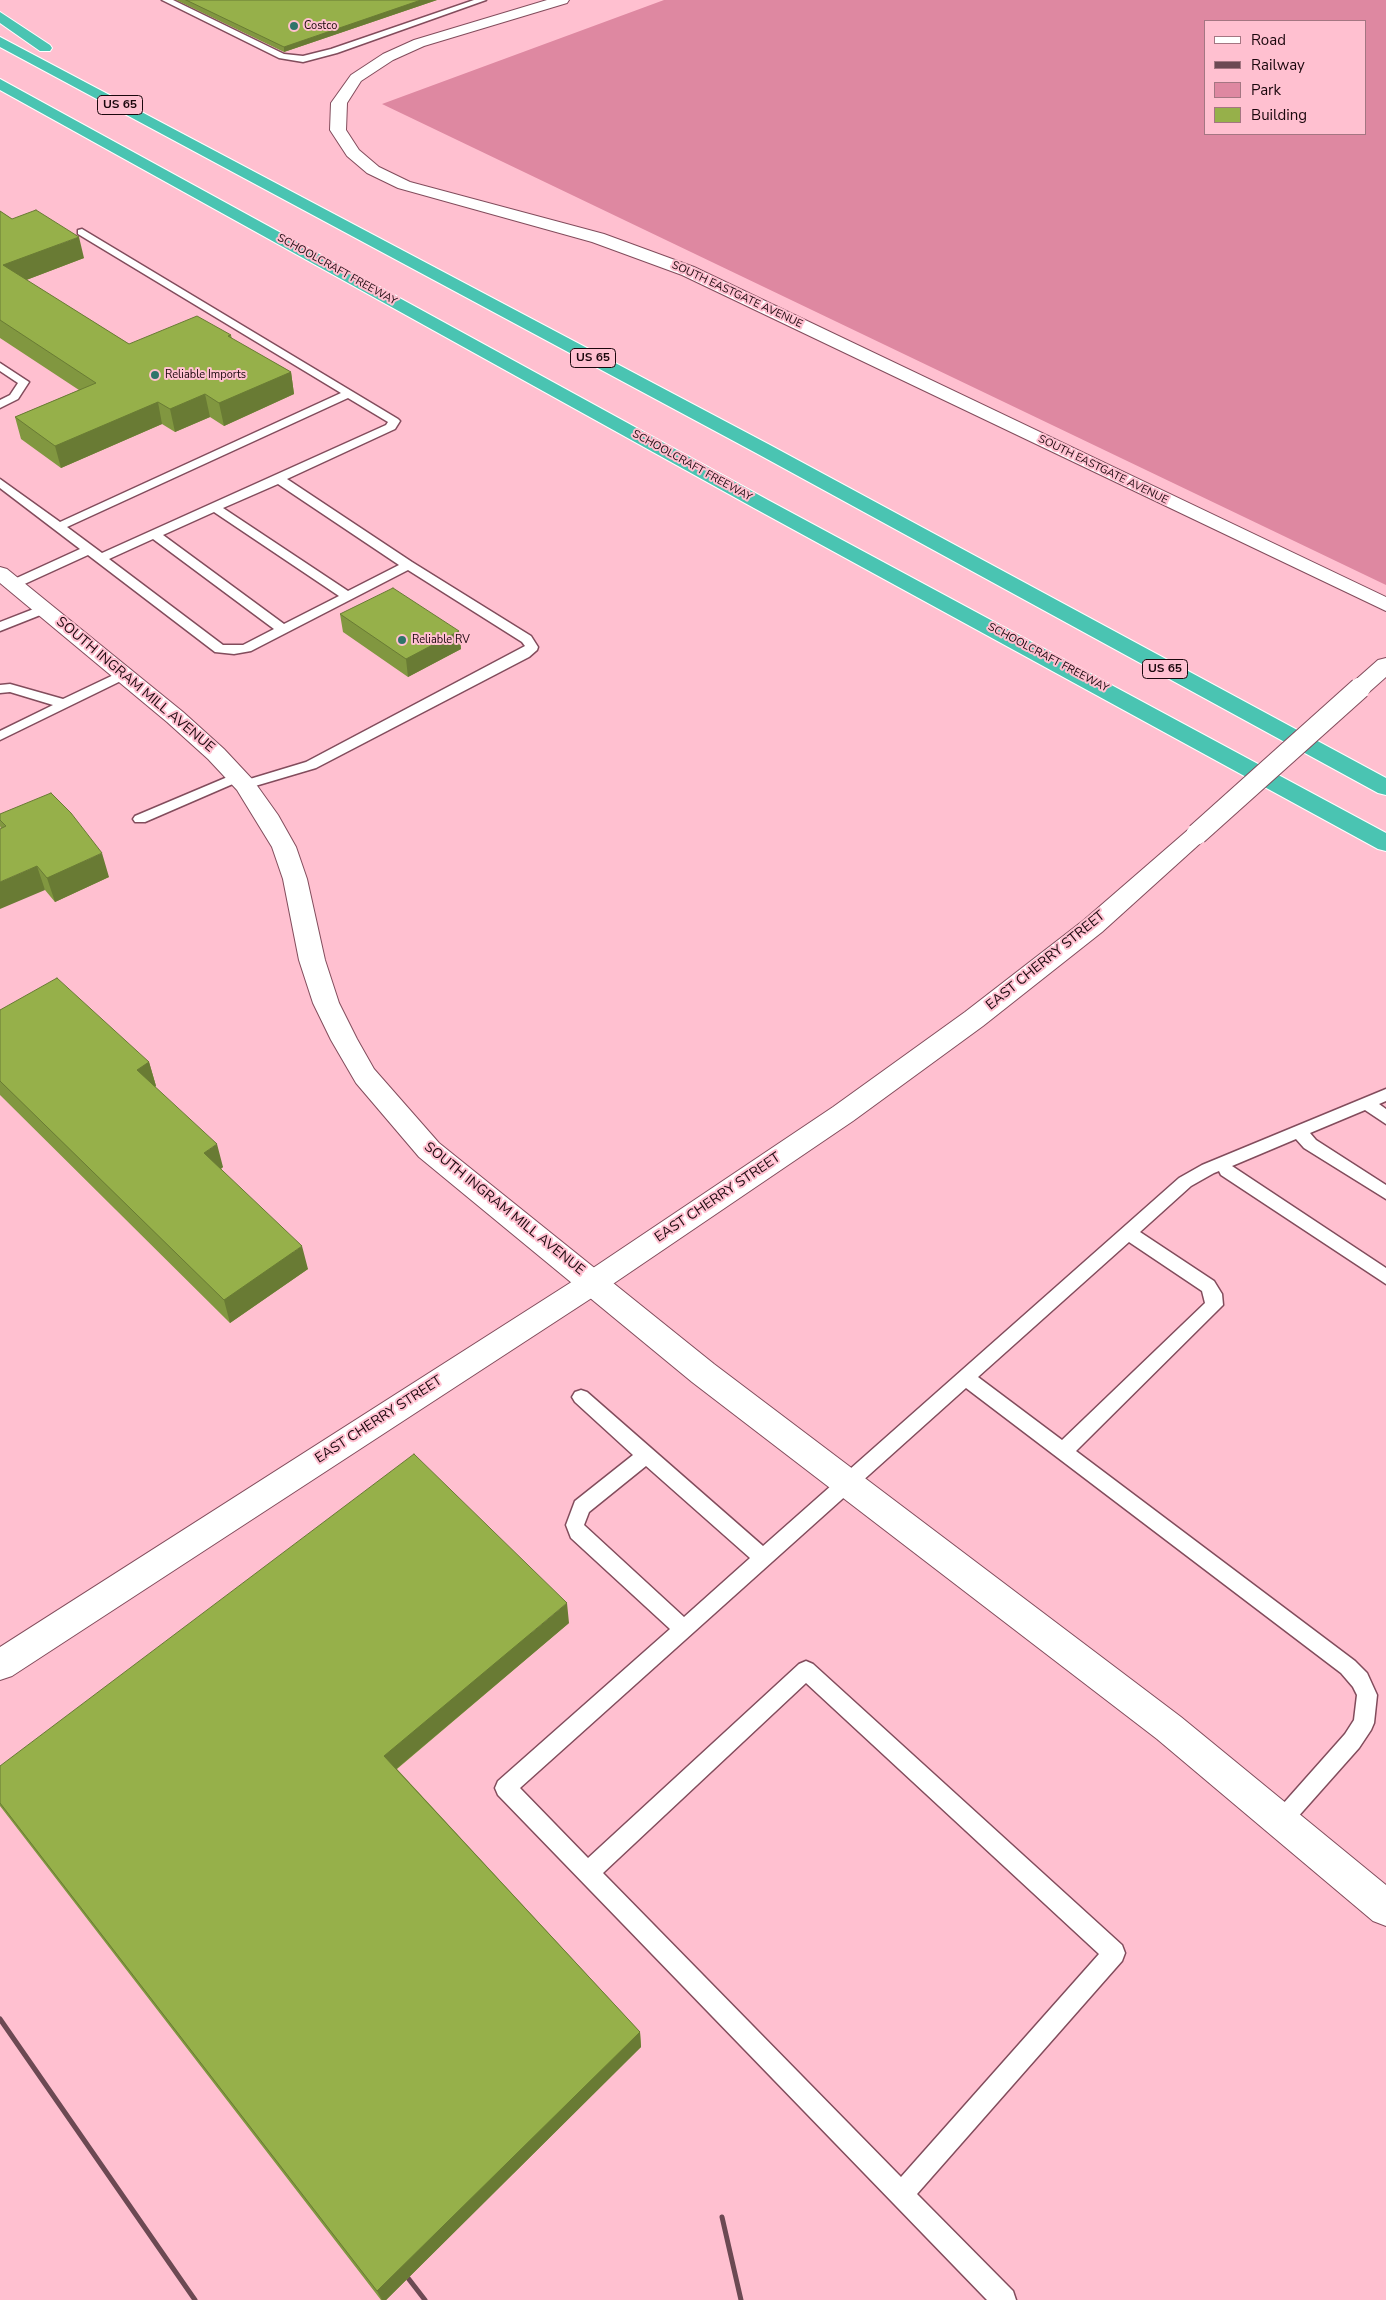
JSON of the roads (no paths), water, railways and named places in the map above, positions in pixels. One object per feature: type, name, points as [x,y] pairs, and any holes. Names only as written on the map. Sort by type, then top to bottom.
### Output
[{"type":"highway","points":[[0,16],[77,67],[209,141],[240,171]]},
{"type":"highway","name":"US 65","points":[[0,41],[240,171],[755,444],[958,558],[1386,788]]},
{"type":"highway","name":"SCHOOLCRAFT FREEWAY","points":[[0,84],[761,504],[1386,844]]},
{"type":"highway","points":[[0,94],[168,176]]},
{"type":"street","name":"SOUTH EASTGATE AVENUE","points":[[562,0],[419,43],[388,57],[356,78],[339,103],[338,130],[352,153],[373,170],[404,185],[598,238],[688,271],[1386,605]]},
{"type":"street","name":"SOUTH INGRAM MILL AVENUE","points":[[7,578],[182,723],[241,781],[266,815],[284,847],[295,879],[312,960],[326,1003],[344,1040],[365,1076],[429,1150],[703,1372],[1138,1703],[1386,1908]]},
{"type":"street","name":"EAST CHERRY STREET","points":[[0,1665],[594,1282],[843,1114],[974,1019],[1092,926],[1386,665]]},
{"type":"lane","points":[[166,0],[282,56],[303,60],[482,0]]},
{"type":"lane","points":[[82,232],[209,314],[394,422],[391,426],[278,479],[99,559]]},
{"type":"lane","points":[[0,366],[24,382],[14,398],[0,405]]},
{"type":"lane","points":[[58,527],[348,394]]},
{"type":"lane","points":[[140,818],[241,781],[311,765],[524,654],[532,647],[527,640],[408,565],[278,479]]},
{"type":"lane","points":[[0,482],[220,649],[234,650],[246,648],[408,565]]},
{"type":"lane","points":[[214,507],[348,596]]},
{"type":"lane","points":[[154,534],[283,629]]},
{"type":"lane","points":[[7,578],[88,550]]},
{"type":"lane","points":[[0,627],[44,609]]},
{"type":"lane","points":[[0,736],[124,674]]},
{"type":"lane","points":[[0,689],[10,688],[65,704]]},
{"type":"lane","points":[[1004,2300],[505,1788],[1185,1182],[1223,1163],[1386,1095]]},
{"type":"lane","points":[[1367,1103],[1386,1118]]},
{"type":"lane","points":[[1299,1132],[1310,1144],[1386,1194]]},
{"type":"lane","points":[[1223,1163],[1227,1171],[1386,1277]]},
{"type":"lane","points":[[1063,1451],[1214,1305],[1214,1294],[1208,1286],[1128,1232]]},
{"type":"lane","points":[[966,1378],[1348,1667],[1360,1680],[1367,1695],[1364,1724],[1352,1741],[1281,1820]]},
{"type":"lane","points":[[581,1397],[764,1559]]},
{"type":"lane","points":[[646,1455],[582,1507],[575,1525],[578,1532],[684,1629]]},
{"type":"lane","points":[[588,1873],[806,1670],[1114,1952],[901,2195]]},
{"type":"railway","points":[[0,2019],[195,2300]]},
{"type":"railway","points":[[722,2217],[741,2300]]},
{"type":"railway","points":[[408,2278],[425,2300]]},
{"type":"place","name":"Costco","points":[[294,26]]},
{"type":"place","name":"Reliable Imports","points":[[155,375]]},
{"type":"place","name":"Reliable RV","points":[[402,640]]}]
